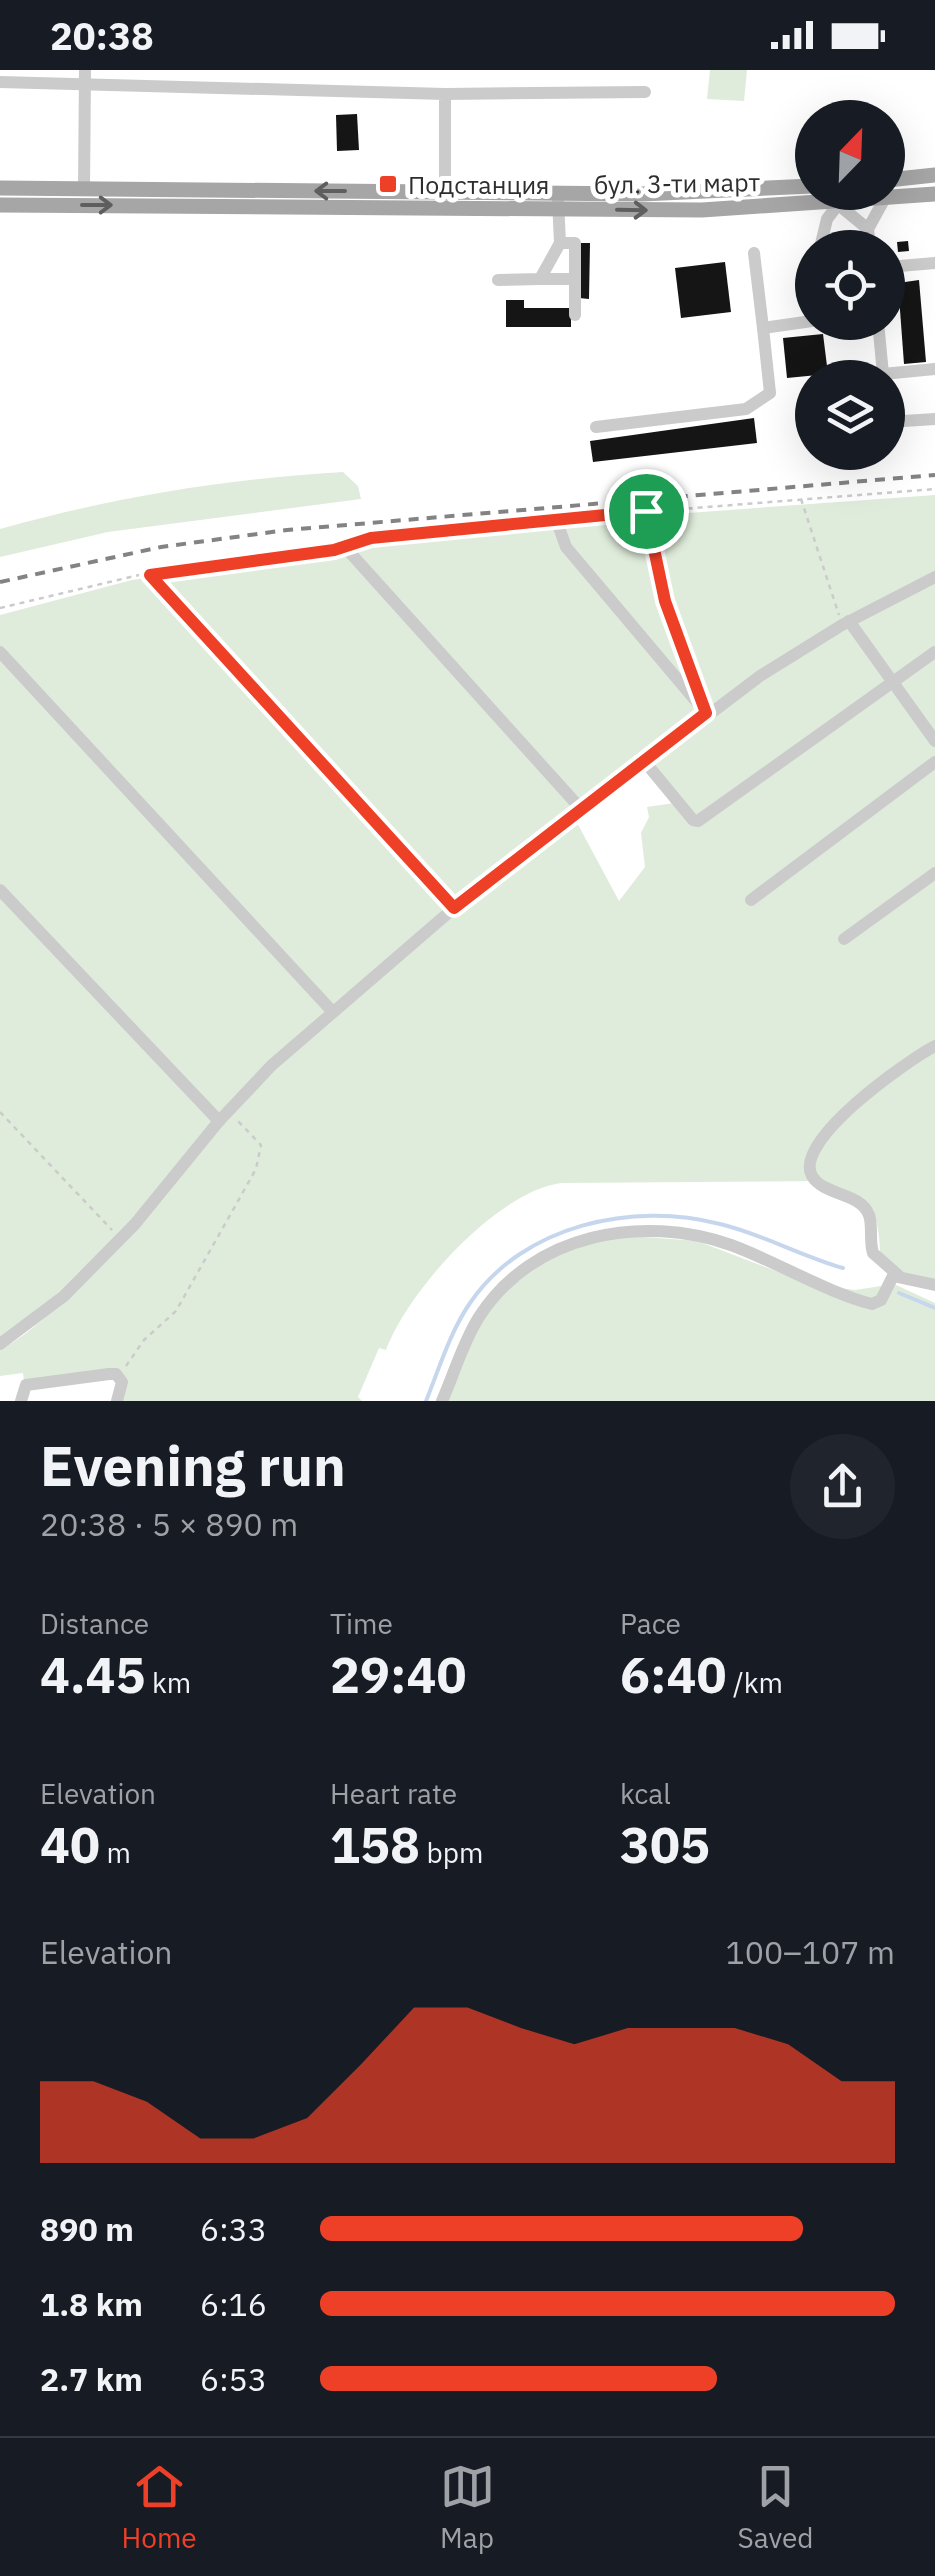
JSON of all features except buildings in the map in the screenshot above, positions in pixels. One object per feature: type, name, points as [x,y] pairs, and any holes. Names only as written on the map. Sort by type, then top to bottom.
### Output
[{"type":"main road","points":[[905,178],[935,175]]},
{"type":"main road","name":"бул. 3-ти март","points":[[0,188],[444,200]]},
{"type":"main road","name":"бул. 3-ти март","points":[[558,201],[795,189]]},
{"type":"main road","name":"бул. 3-ти март","points":[[905,196],[935,194]]},
{"type":"main road","name":"бул. 3-ти март","points":[[0,204],[444,200],[558,201],[702,210],[795,201]]},
{"type":"street","points":[[0,82],[85,82],[249,93],[259,89],[445,94],[645,92]]},
{"type":"street","points":[[0,90],[85,82]]},
{"type":"street","points":[[84,189],[85,82]]},
{"type":"street","points":[[444,200],[445,94]]},
{"type":"street","points":[[540,279],[560,243],[558,201]]},
{"type":"street","points":[[854,210],[868,228],[878,210]]},
{"type":"street","points":[[560,243],[576,243],[575,315]]},
{"type":"street","points":[[596,426],[746,409],[766,398],[770,393],[754,253]]},
{"type":"street","points":[[905,266],[935,263]]},
{"type":"street","points":[[498,280],[575,279]]},
{"type":"street","points":[[763,328],[795,323]]},
{"type":"street","points":[[905,373],[935,369]]},
{"type":"street","points":[[905,421],[935,419]]},
{"type":"street","points":[[556,519],[566,548],[706,713]]},
{"type":"street","points":[[345,547],[580,809]]},
{"type":"street","points":[[150,575],[454,908]]},
{"type":"street","points":[[0,1344],[64,1296],[173,1182],[223,1116],[331,1010],[454,908],[706,713],[845,623],[935,577]]},
{"type":"street","points":[[845,623],[935,742]]},
{"type":"street","points":[[0,652],[331,1010]]},
{"type":"street","points":[[645,762],[698,821],[935,652]]},
{"type":"street","points":[[751,900],[935,762]]},
{"type":"street","points":[[844,939],[935,873]]},
{"type":"street","points":[[0,890],[223,1116]]},
{"type":"street","points":[[935,1046],[914,1056],[862,1099],[819,1139],[810,1162],[812,1175],[824,1186],[852,1198],[870,1216],[868,1238],[874,1254],[894,1277],[935,1285]]},
{"type":"street","points":[[442,1401],[474,1326],[506,1284],[550,1254],[602,1234],[696,1234],[865,1302],[878,1302],[894,1277]]},
{"type":"street","points":[[22,1401],[26,1385],[108,1374],[116,1374],[122,1382],[117,1401]]},
{"type":"path","points":[[0,608],[126,576],[345,547],[371,538],[646,511],[935,489]]},
{"type":"path","points":[[800,498],[845,623]]},
{"type":"path","points":[[646,511],[665,601],[694,678]]},
{"type":"path","points":[[0,1112],[120,1238]]},
{"type":"path","points":[[122,1382],[133,1353],[176,1311],[256,1169],[260,1145],[223,1116]]},
{"type":"green space","points":[[710,70],[747,70],[744,101],[707,99]]},
{"type":"green space","points":[[343,472],[358,486],[361,499],[108,532],[0,557],[0,529],[43,518],[170,491]]},
{"type":"green space","points":[[935,495],[935,1281],[887,1266],[882,1260],[873,1209],[823,1181],[561,1183],[536,1190],[509,1205],[457,1248],[413,1300],[386,1350],[379,1348],[358,1397],[362,1401],[121,1401],[125,1377],[114,1370],[24,1381],[23,1373],[0,1376],[0,1350],[35,1326],[88,1277],[224,1123],[306,1038],[574,819],[572,813],[331,1006],[209,1127],[131,1223],[60,1295],[0,1342],[0,615],[132,580],[361,548],[551,529],[565,522]],"holes":[[[643,767],[674,803],[647,807],[649,817],[641,833],[645,867],[619,901],[575,819]]]},
{"type":"green space","points":[[632,1236],[697,1241],[810,1284],[855,1290],[894,1284],[935,1303],[935,1401],[447,1401],[477,1329],[506,1292],[565,1253]]},
{"type":"waterway","points":[[426,1401],[457,1326],[492,1276],[549,1238],[582,1226],[617,1218],[686,1218],[736,1228],[843,1268]]},
{"type":"waterway","points":[[899,1293],[935,1308]]},
{"type":"railway","points":[[0,582],[161,547],[287,530],[935,475]]},
{"type":"place","name":"Подстанция","points":[[388,184]]},
{"type":"route","points":[[646,511],[665,601],[706,713],[454,908],[150,575],[334,550],[371,538],[646,511]]}]
